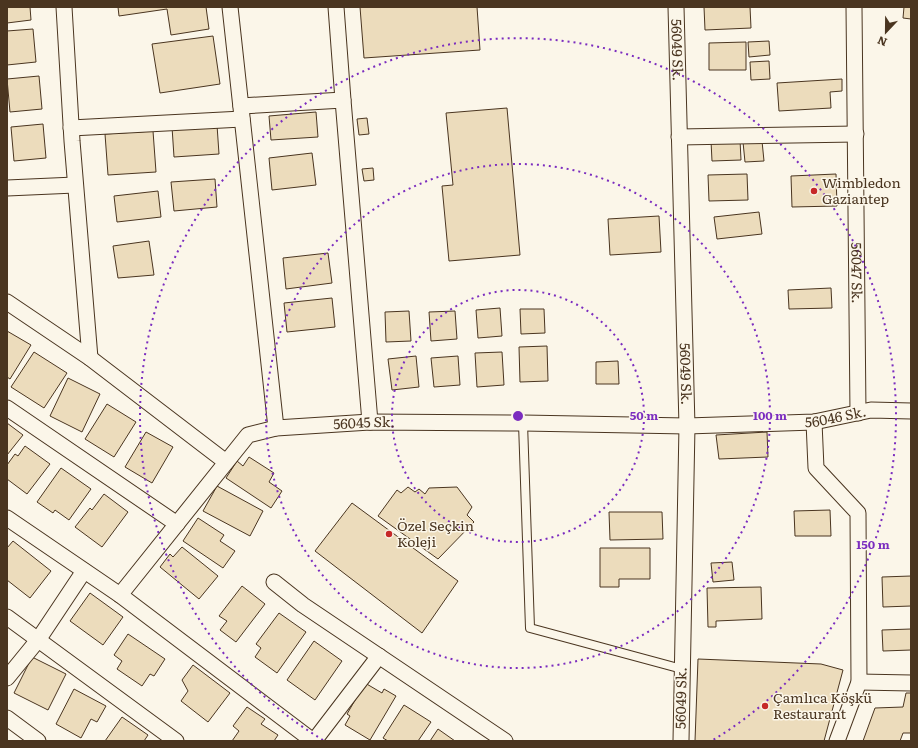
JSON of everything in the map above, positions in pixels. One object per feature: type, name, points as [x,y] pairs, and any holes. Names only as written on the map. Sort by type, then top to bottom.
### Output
[{"type":"street","points":[[64,7],[75,185],[90,358]]},
{"type":"street","points":[[230,7],[276,428]]},
{"type":"street","points":[[336,7],[370,422]]},
{"type":"street","name":"56049 Sk.","points":[[676,7],[687,426],[681,741]]},
{"type":"street","name":"56047 Sk.","points":[[854,7],[858,413]]},
{"type":"street","points":[[71,128],[241,113],[343,100]]},
{"type":"street","points":[[680,137],[856,134]]},
{"type":"street","points":[[7,188],[75,185]]},
{"type":"street","points":[[7,302],[90,358],[226,462]]},
{"type":"street","points":[[7,408],[177,524]]},
{"type":"street","name":"56046 Sk.","points":[[687,426],[814,422],[870,410],[911,411]]},
{"type":"street","name":"56045 Sk.","points":[[120,595],[248,435],[276,428],[370,422],[687,426]]},
{"type":"street","points":[[814,422],[816,468],[858,513],[859,682],[836,741]]},
{"type":"street","points":[[7,518],[120,595],[313,741],[379,656]]},
{"type":"street","points":[[7,678],[38,640],[84,571]]},
{"type":"street","points":[[274,582],[303,605],[505,741]]},
{"type":"street","points":[[7,617],[176,741]]},
{"type":"street","points":[[859,682],[911,683]]},
{"type":"street","points":[[7,718],[38,741]]},
{"type":"lane","points":[[523,423],[530,628],[682,669]]},
{"type":"building","points":[[7,7],[30,7],[31,20],[7,23]]},
{"type":"building","points":[[118,7],[206,7],[209,29],[171,35],[167,9],[119,16]]},
{"type":"building","points":[[360,7],[477,7],[480,50],[364,58]]},
{"type":"building","points":[[704,7],[750,7],[751,28],[705,30]]},
{"type":"building","points":[[904,7],[911,7],[911,19],[903,18]]},
{"type":"building","points":[[33,29],[36,62],[7,65],[7,31]]},
{"type":"building","points":[[213,36],[220,84],[160,93],[152,44]]},
{"type":"building","points":[[769,41],[770,55],[749,57],[748,42]]},
{"type":"building","points":[[746,42],[746,70],[709,70],[709,43]]},
{"type":"building","points":[[769,61],[770,79],[751,80],[750,62]]},
{"type":"building","points":[[39,76],[42,109],[10,112],[7,79]]},
{"type":"building","points":[[842,79],[842,91],[830,92],[831,108],[779,111],[777,83]]},
{"type":"building","points":[[507,108],[520,255],[449,261],[442,186],[453,185],[446,113]]},
{"type":"building","points":[[316,112],[318,137],[271,140],[269,116]]},
{"type":"building","points":[[367,118],[369,134],[359,135],[357,119]]},
{"type":"building","points":[[43,124],[46,158],[14,161],[11,127]]},
{"type":"building","points":[[217,125],[219,154],[174,157],[172,127]]},
{"type":"building","points":[[153,131],[156,172],[108,175],[105,134]]},
{"type":"building","points":[[740,140],[741,160],[712,161],[711,141]]},
{"type":"building","points":[[762,141],[764,161],[745,162],[743,142]]},
{"type":"building","points":[[312,153],[316,185],[272,190],[269,158]]},
{"type":"building","points":[[373,168],[374,180],[364,181],[362,169]]},
{"type":"building","points":[[747,174],[748,200],[709,201],[708,175]]},
{"type":"building","name":"Wimbledon Gaziantep","points":[[836,174],[837,206],[792,207],[791,176]]},
{"type":"building","points":[[215,179],[217,207],[174,211],[171,182]]},
{"type":"building","points":[[158,191],[161,217],[117,222],[114,196]]},
{"type":"building","points":[[759,212],[762,234],[717,239],[714,217]]},
{"type":"building","points":[[659,216],[661,252],[610,255],[608,219]]},
{"type":"building","points":[[149,241],[154,275],[118,278],[113,246]]},
{"type":"building","points":[[328,253],[332,283],[286,289],[283,258]]},
{"type":"building","points":[[831,288],[832,308],[789,309],[788,290]]},
{"type":"building","points":[[332,298],[335,327],[287,332],[284,303]]},
{"type":"building","points":[[500,308],[502,336],[478,338],[476,310]]},
{"type":"building","points":[[520,309],[544,309],[545,333],[521,334]]},
{"type":"building","points":[[409,311],[411,341],[386,342],[385,312]]},
{"type":"building","points":[[455,311],[457,339],[431,341],[429,312]]},
{"type":"building","points":[[7,331],[31,345],[10,379],[7,377]]},
{"type":"building","points":[[547,346],[548,381],[520,382],[519,347]]},
{"type":"building","points":[[34,352],[67,373],[44,408],[11,387]]},
{"type":"building","points":[[502,352],[504,385],[477,387],[475,353]]},
{"type":"building","points":[[416,356],[419,387],[392,390],[388,359]]},
{"type":"building","points":[[458,356],[460,385],[434,387],[431,358]]},
{"type":"building","points":[[618,361],[619,384],[596,384],[596,362]]},
{"type":"building","points":[[68,378],[100,394],[82,432],[50,416]]},
{"type":"building","points":[[107,404],[136,422],[114,457],[85,439]]},
{"type":"building","points":[[7,423],[23,435],[7,455]]},
{"type":"building","points":[[146,432],[173,447],[152,483],[125,467]]},
{"type":"building","points":[[767,432],[768,457],[719,459],[716,435]]},
{"type":"building","points":[[25,446],[50,464],[27,494],[7,479],[7,465],[15,454],[18,456]]},
{"type":"building","points":[[249,457],[274,473],[269,482],[282,491],[271,508],[226,478],[237,461],[243,466]]},
{"type":"building","points":[[61,468],[91,489],[69,520],[55,510],[53,513],[37,502]]},
{"type":"building","points":[[217,486],[263,511],[250,536],[203,511]]},
{"type":"building","points":[[408,487],[415,492],[419,489],[425,494],[429,488],[457,487],[472,507],[467,515],[474,522],[438,559],[378,516],[397,490],[401,493]]},
{"type":"building","points":[[104,494],[128,512],[102,547],[75,527],[90,508],[92,510]]},
{"type":"building","points":[[352,503],[458,581],[422,633],[315,551]]},
{"type":"building","points":[[830,510],[831,536],[795,536],[794,511]]},
{"type":"building","points":[[609,512],[662,512],[663,539],[610,540]]},
{"type":"building","points":[[198,518],[224,535],[220,541],[235,551],[223,568],[183,541]]},
{"type":"building","points":[[13,541],[51,571],[30,598],[7,580],[7,548]]},
{"type":"building","points":[[182,547],[218,576],[199,599],[160,567],[170,554],[173,557]]},
{"type":"building","points":[[600,548],[650,548],[650,579],[619,579],[619,587],[600,587]]},
{"type":"building","points":[[732,562],[734,580],[713,582],[711,563]]},
{"type":"building","points":[[911,576],[911,606],[883,607],[882,577]]},
{"type":"building","points":[[242,586],[265,604],[236,642],[220,630],[227,621],[219,616]]},
{"type":"building","points":[[761,587],[762,619],[716,621],[716,627],[708,627],[707,588]]},
{"type":"building","points":[[90,593],[123,617],[103,645],[70,621]]},
{"type":"building","points":[[279,613],[306,632],[277,673],[255,657],[261,648],[256,644]]},
{"type":"building","points":[[911,629],[911,650],[883,651],[882,630]]},
{"type":"building","points":[[128,634],[165,659],[154,676],[150,674],[142,686],[117,669],[122,661],[114,655]]},
{"type":"building","points":[[314,641],[342,661],[315,700],[287,680]]},
{"type":"building","points":[[32,657],[66,674],[48,710],[14,693]]},
{"type":"building","name":"Çamlıca Köşkü Restaurant","points":[[698,659],[821,664],[843,670],[824,741],[695,741]]},
{"type":"building","points":[[193,665],[230,693],[208,722],[181,701],[188,691],[182,680]]},
{"type":"building","points":[[365,683],[382,693],[384,689],[396,696],[370,740],[345,725],[350,716],[347,714]]},
{"type":"building","points":[[74,689],[106,706],[97,722],[91,719],[81,738],[56,724]]},
{"type":"building","points":[[906,693],[911,693],[911,733],[903,733],[900,741],[863,741],[875,708],[903,707]]},
{"type":"building","points":[[404,705],[431,722],[418,741],[388,741],[383,738]]},
{"type":"building","points":[[247,707],[265,719],[261,724],[278,735],[274,741],[232,741],[239,731],[233,726]]},
{"type":"building","points":[[122,717],[148,735],[144,741],[105,741]]},
{"type":"building","points":[[438,729],[455,741],[430,741]]},
{"type":"place","name":"Wimbledon Gaziantep","points":[[814,191]]},
{"type":"place","name":"Özel Seçkin Koleji","points":[[389,534]]},
{"type":"place","name":"Çamlıca Köşkü Restaurant","points":[[765,706]]}]
